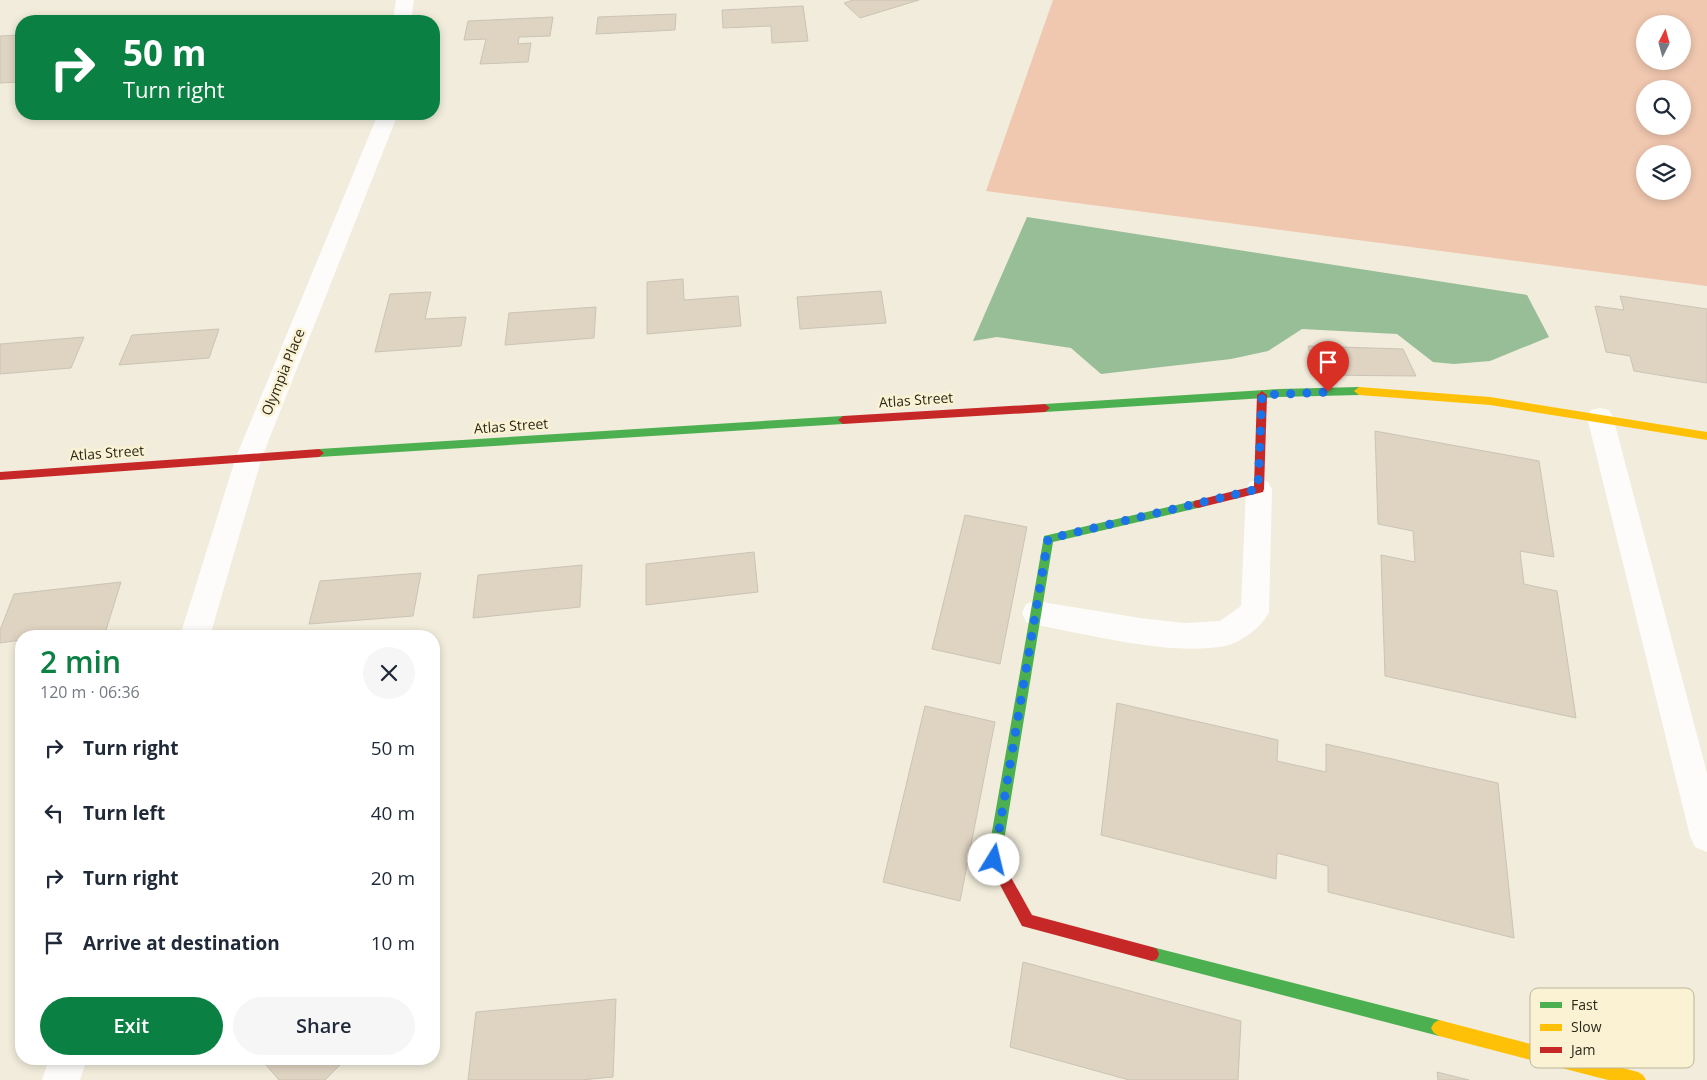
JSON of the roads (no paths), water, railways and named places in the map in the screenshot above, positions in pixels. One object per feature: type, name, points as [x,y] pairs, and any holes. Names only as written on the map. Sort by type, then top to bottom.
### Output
[{"type":"street","points":[[403,15],[405,0]]},
{"type":"street","name":"Olympia Place","points":[[197,630],[249,457],[386,120]]},
{"type":"street","name":"Atlas Street","points":[[0,476],[249,457],[1025,408],[1361,391],[1490,400],[1707,436]]},
{"type":"street","points":[[1036,613],[1140,631],[1184,636],[1226,633],[1256,612],[1262,395]]},
{"type":"street","points":[[1600,417],[1707,836]]},
{"type":"street","points":[[1258,489],[1048,539],[994,860],[1026,921],[1530,1052]]},
{"type":"street","points":[[61,1080],[66,1065]]},
{"type":"street","points":[[1592,1068],[1638,1080]]}]
